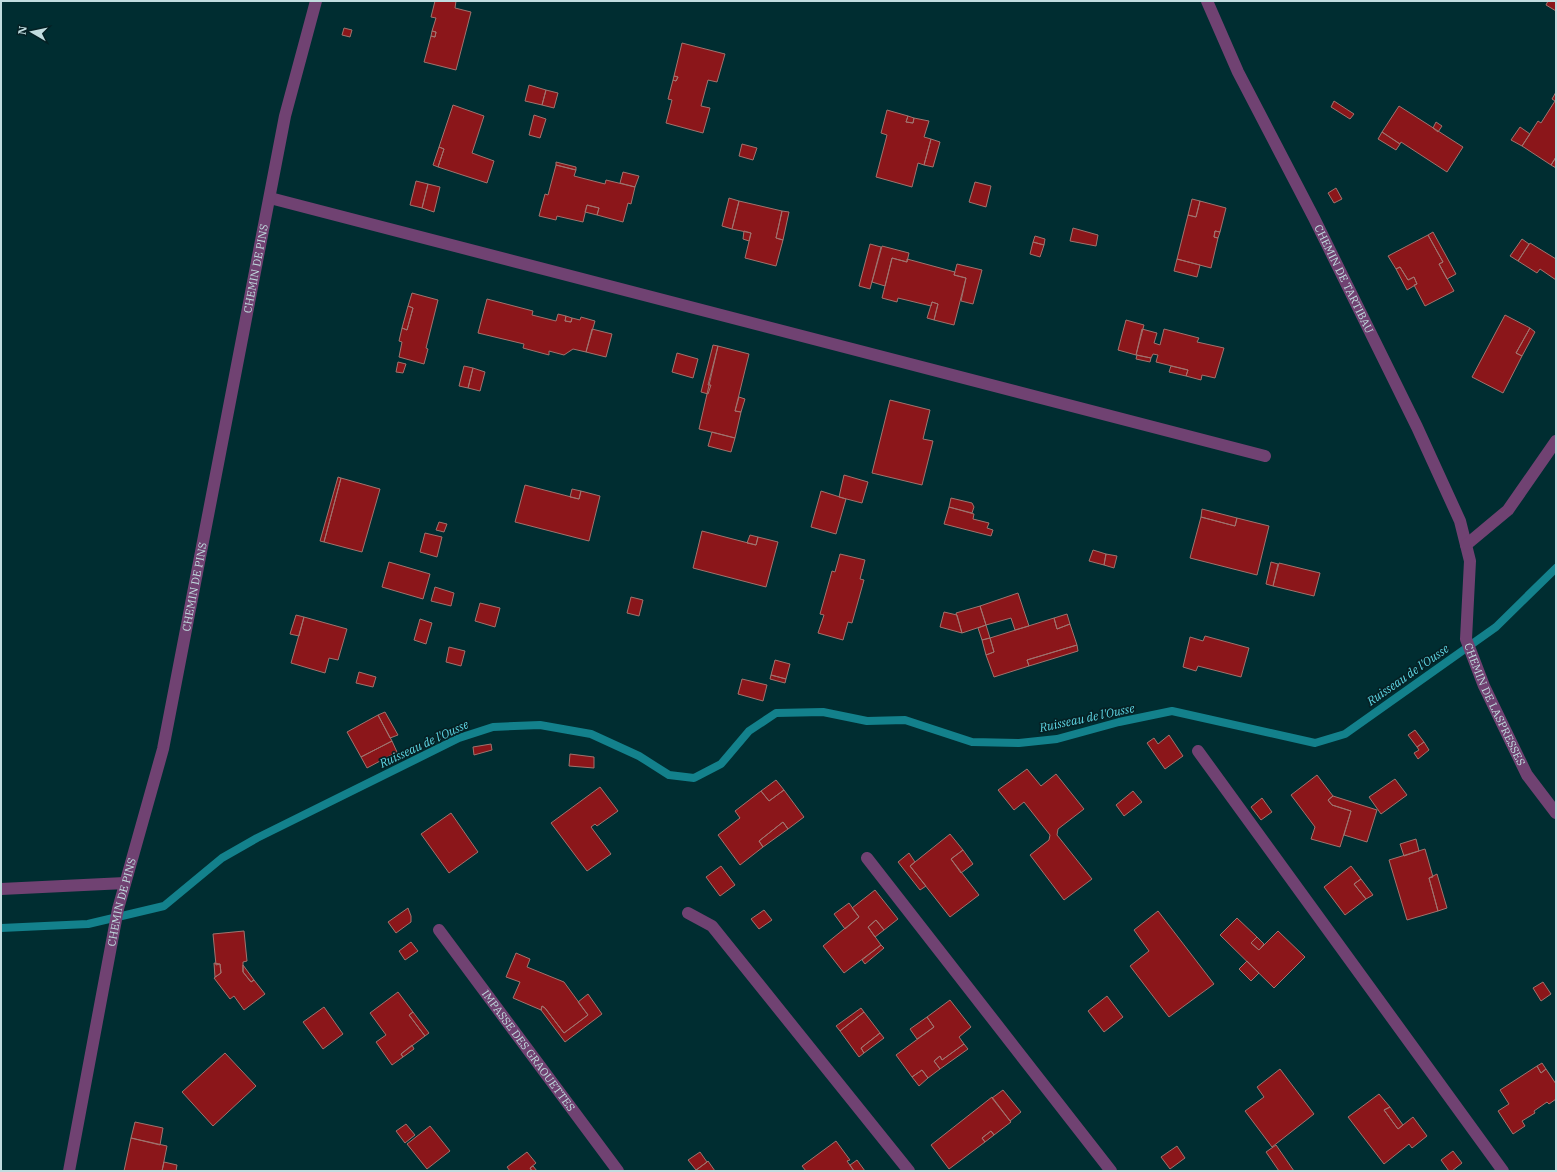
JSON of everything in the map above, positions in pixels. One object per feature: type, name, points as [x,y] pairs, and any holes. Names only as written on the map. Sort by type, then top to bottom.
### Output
[{"type":"street","name":"CHEMIN DE PINS","points":[[69,1171],[118,909],[164,749],[285,116],[316,1]]},
{"type":"street","name":"CHEMIN DE TARTIBAU","points":[[1207,1],[1238,72],[1314,218],[1417,428],[1460,521],[1470,561]]},
{"type":"street","points":[[270,198],[1265,456]]},
{"type":"street","points":[[1466,545],[1508,510],[1556,441]]},
{"type":"street","name":"CHEMIN DE LASPRESSES","points":[[1470,561],[1466,639],[1484,686],[1527,775],[1556,813]]},
{"type":"street","points":[[1198,751],[1504,1171]]},
{"type":"street","points":[[868,858],[1111,1171]]},
{"type":"street","points":[[1,889],[125,883]]},
{"type":"street","points":[[688,913],[712,926],[909,1171]]},
{"type":"street","name":"IMPASSE DES GRAOUETTES","points":[[439,930],[618,1171]]},
{"type":"building","points":[[435,1],[456,1],[455,8],[471,12],[456,70],[424,62],[431,36],[435,37],[436,32],[432,31],[436,18],[431,17]]},
{"type":"building","points":[[1548,1],[1556,1],[1556,11],[1546,5]]},
{"type":"building","points":[[344,28],[352,30],[350,37],[342,35]]},
{"type":"building","points":[[432,31],[436,32],[435,37],[431,36]]},
{"type":"building","points":[[682,43],[725,54],[717,82],[708,80],[701,106],[710,108],[703,133],[666,123],[672,100],[668,99],[673,80],[676,81],[678,77],[674,76]]},
{"type":"building","points":[[674,76],[678,77],[676,81],[673,80]]},
{"type":"building","points":[[529,85],[546,90],[542,105],[525,101]]},
{"type":"building","points":[[546,90],[558,93],[554,108],[542,105]]},
{"type":"building","points":[[1556,92],[1556,157],[1551,165],[1522,146],[1538,121],[1541,123],[1555,101],[1552,99]]},
{"type":"building","points":[[1334,101],[1354,114],[1350,119],[1331,107]]},
{"type":"building","points":[[453,105],[484,116],[472,153],[494,161],[487,183],[438,167],[444,149],[439,147]]},
{"type":"building","points":[[1399,106],[1463,147],[1447,172],[1401,142],[1400,144],[1382,132]]},
{"type":"building","points":[[887,110],[908,116],[906,122],[913,123],[914,118],[929,121],[924,137],[931,139],[924,165],[918,163],[912,187],[876,177],[887,135],[881,133]]},
{"type":"building","points":[[534,115],[546,119],[540,138],[529,135]]},
{"type":"building","points":[[908,116],[914,118],[913,123],[906,122]]},
{"type":"building","points":[[1436,122],[1442,126],[1438,132],[1433,128]]},
{"type":"building","points":[[1520,127],[1530,134],[1522,146],[1511,140]]},
{"type":"building","points":[[1382,132],[1400,144],[1396,150],[1378,139]]},
{"type":"building","points":[[931,139],[940,142],[933,167],[924,165]]},
{"type":"building","points":[[742,144],[757,148],[753,160],[739,156]]},
{"type":"building","points":[[439,147],[444,149],[438,167],[433,165]]},
{"type":"building","points":[[1556,157],[1556,168],[1551,165]]},
{"type":"building","points":[[556,162],[576,167],[576,170],[556,165]]},
{"type":"building","points":[[556,165],[576,170],[574,176],[605,184],[606,180],[635,187],[631,204],[628,203],[623,222],[597,215],[599,208],[587,205],[583,222],[557,216],[556,220],[539,216],[545,194],[548,195]]},
{"type":"building","points":[[623,172],[639,176],[635,187],[620,183]]},
{"type":"building","points":[[416,181],[428,184],[422,208],[410,205]]},
{"type":"building","points":[[975,182],[991,186],[986,207],[969,202]]},
{"type":"building","points":[[428,184],[440,187],[434,212],[422,208]]},
{"type":"building","points":[[1336,188],[1342,199],[1334,203],[1328,193]]},
{"type":"building","points":[[729,198],[739,201],[732,229],[722,226]]},
{"type":"building","points":[[1192,199],[1200,201],[1196,217],[1188,215]]},
{"type":"building","points":[[739,201],[782,211],[776,238],[783,240],[776,266],[745,258],[751,233],[732,229]]},
{"type":"building","points":[[1200,201],[1226,208],[1220,232],[1215,231],[1214,237],[1218,238],[1211,268],[1177,259],[1188,215],[1196,217]]},
{"type":"building","points":[[587,205],[599,208],[597,215],[585,212]]},
{"type":"building","points":[[782,211],[789,212],[783,240],[776,238]]},
{"type":"building","points":[[1073,228],[1098,235],[1096,246],[1070,241]]},
{"type":"building","points":[[744,231],[751,233],[749,241],[743,239]]},
{"type":"building","points":[[1215,231],[1220,232],[1218,238],[1214,237]]},
{"type":"building","points":[[1433,232],[1456,274],[1447,279],[1439,264],[1443,262],[1428,235]]},
{"type":"building","points":[[1428,235],[1443,262],[1439,264],[1454,291],[1425,306],[1414,285],[1417,284],[1414,277],[1408,280],[1400,267],[1396,269],[1388,256]]},
{"type":"building","points":[[1035,236],[1045,239],[1044,245],[1033,242]]},
{"type":"building","points":[[1522,239],[1529,244],[1518,261],[1510,256]]},
{"type":"building","points":[[1033,242],[1044,245],[1040,257],[1030,254]]},
{"type":"building","points":[[1530,243],[1556,259],[1556,280],[1540,269],[1537,273],[1518,261]]},
{"type":"building","points":[[870,244],[881,247],[870,289],[859,286]]},
{"type":"building","points":[[882,246],[909,253],[907,262],[892,258],[885,286],[872,282]]},
{"type":"building","points":[[892,258],[907,262],[907,259],[955,272],[954,275],[966,278],[954,325],[934,320],[938,304],[932,302],[931,306],[898,298],[897,302],[882,298]]},
{"type":"building","points":[[1177,259],[1200,265],[1197,277],[1174,271]]},
{"type":"building","points":[[957,264],[982,270],[973,304],[961,301],[966,278],[954,275]]},
{"type":"building","points":[[1400,267],[1408,280],[1414,277],[1417,284],[1407,290],[1396,269]]},
{"type":"building","points":[[412,293],[438,300],[426,348],[428,349],[424,364],[399,357],[402,342],[399,341],[402,328],[407,330],[413,308],[408,306]]},
{"type":"building","points":[[487,299],[533,311],[532,315],[556,321],[558,314],[566,316],[565,321],[571,322],[572,318],[580,320],[581,317],[595,321],[586,352],[573,349],[564,355],[549,351],[549,355],[523,348],[524,344],[478,333]]},
{"type":"building","points":[[932,302],[938,304],[934,320],[927,318]]},
{"type":"building","points":[[408,306],[413,308],[407,330],[402,328]]},
{"type":"building","points":[[1505,315],[1530,328],[1516,353],[1522,356],[1503,393],[1472,377]]},
{"type":"building","points":[[566,316],[572,318],[571,322],[565,321]]},
{"type":"building","points":[[1126,320],[1144,325],[1136,355],[1118,350]]},
{"type":"building","points":[[1530,328],[1535,332],[1522,356],[1516,353]]},
{"type":"building","points":[[592,329],[612,334],[606,357],[586,352]]},
{"type":"building","points":[[1142,329],[1157,333],[1154,343],[1160,345],[1164,329],[1199,338],[1197,342],[1224,348],[1215,378],[1202,375],[1201,380],[1186,376],[1188,370],[1156,362],[1158,355],[1153,354],[1151,358],[1136,355]]},
{"type":"building","points":[[713,345],[718,346],[708,385],[711,385],[708,394],[701,392]]},
{"type":"building","points":[[718,346],[749,354],[735,411],[741,412],[735,438],[699,429]]},
{"type":"building","points":[[677,353],[698,359],[693,378],[672,372]]},
{"type":"building","points":[[1137,355],[1151,358],[1150,362],[1136,359]]},
{"type":"building","points":[[398,362],[406,364],[403,373],[396,372]]},
{"type":"building","points":[[464,366],[473,368],[468,388],[459,386]]},
{"type":"building","points":[[1171,366],[1188,370],[1186,376],[1169,372]]},
{"type":"building","points":[[473,368],[485,372],[480,391],[468,388]]},
{"type":"building","points":[[739,397],[745,399],[741,412],[735,411]]},
{"type":"building","points":[[890,400],[930,410],[923,439],[933,441],[922,485],[872,473]]},
{"type":"building","points":[[712,432],[735,438],[731,452],[708,446]]},
{"type":"building","points":[[844,475],[868,482],[862,503],[839,497]]},
{"type":"building","points":[[338,477],[341,478],[324,542],[320,541]]},
{"type":"building","points":[[341,478],[380,489],[362,552],[324,542]]},
{"type":"building","points":[[525,485],[579,499],[581,491],[600,496],[589,541],[515,522]]},
{"type":"building","points":[[572,489],[581,491],[579,499],[570,497]]},
{"type":"building","points":[[821,491],[846,499],[836,534],[811,527]]},
{"type":"building","points":[[951,498],[972,503],[974,507],[972,513],[949,507]]},
{"type":"building","points":[[949,507],[974,514],[973,519],[989,523],[987,528],[993,530],[991,536],[944,524]]},
{"type":"building","points":[[1202,509],[1237,518],[1235,526],[1201,517]]},
{"type":"building","points":[[1201,517],[1235,526],[1237,518],[1269,526],[1257,575],[1190,558]]},
{"type":"building","points":[[439,522],[447,524],[444,532],[436,530]]},
{"type":"building","points":[[702,531],[756,545],[758,537],[778,542],[766,587],[693,568]]},
{"type":"building","points":[[425,533],[442,537],[437,557],[420,552]]},
{"type":"building","points":[[750,535],[758,537],[756,545],[747,543]]},
{"type":"building","points":[[1093,550],[1106,554],[1104,565],[1089,561]]},
{"type":"building","points":[[840,554],[865,560],[860,579],[864,580],[852,623],[848,622],[843,640],[818,633],[824,615],[820,614],[832,571],[835,572]]},
{"type":"building","points":[[1106,554],[1117,556],[1114,568],[1104,565]]},
{"type":"building","points":[[389,562],[430,574],[423,599],[382,587]]},
{"type":"building","points":[[1271,562],[1278,564],[1273,586],[1266,584]]},
{"type":"building","points":[[1279,563],[1320,573],[1314,596],[1273,586]]},
{"type":"building","points":[[435,587],[454,593],[451,606],[431,601]]},
{"type":"building","points":[[1018,593],[1029,626],[1015,630],[1011,618],[986,625],[980,606]]},
{"type":"building","points":[[631,597],[643,600],[639,616],[627,613]]},
{"type":"building","points":[[480,603],[500,608],[495,627],[475,621]]},
{"type":"building","points":[[980,606],[986,625],[962,633],[956,613]]},
{"type":"building","points":[[944,612],[957,615],[962,633],[940,627]]},
{"type":"building","points":[[1067,614],[1070,624],[1057,629],[1054,618]]},
{"type":"building","points":[[296,615],[304,617],[299,636],[290,634]]},
{"type":"building","points":[[304,617],[347,629],[338,660],[329,658],[325,673],[291,663]]},
{"type":"building","points":[[1054,618],[1057,629],[1070,624],[1077,645],[1027,660],[1029,666],[994,677],[986,655],[994,652],[990,638]]},
{"type":"building","points":[[420,619],[432,623],[426,644],[414,640]]},
{"type":"building","points":[[986,625],[990,638],[982,640],[978,628]]},
{"type":"building","points":[[1205,636],[1249,648],[1241,677],[1198,666],[1196,671],[1183,667],[1190,637],[1203,641]]},
{"type":"building","points":[[990,638],[994,652],[986,655],[982,640]]},
{"type":"building","points":[[1077,645],[1078,651],[1029,666],[1027,660]]},
{"type":"building","points":[[449,647],[465,651],[461,666],[446,662]]},
{"type":"building","points":[[775,660],[790,664],[786,679],[771,675]]},
{"type":"building","points":[[359,672],[376,677],[373,687],[356,683]]},
{"type":"building","points":[[771,675],[786,679],[785,683],[770,679]]},
{"type":"building","points":[[742,679],[767,685],[763,701],[738,694]]},
{"type":"building","points":[[385,712],[398,735],[390,738],[378,715]]},
{"type":"building","points":[[378,715],[392,741],[361,757],[347,732]]},
{"type":"building","points":[[1415,730],[1424,742],[1417,747],[1408,735]]},
{"type":"building","points":[[1169,735],[1183,756],[1165,769],[1147,743],[1154,738],[1158,744]]},
{"type":"building","points":[[392,741],[397,752],[367,768],[361,757]]},
{"type":"building","points":[[1424,742],[1429,750],[1418,759],[1414,753],[1419,750],[1417,747]]},
{"type":"building","points":[[491,744],[492,750],[474,755],[473,747]]},
{"type":"building","points":[[570,754],[594,757],[594,768],[569,766]]},
{"type":"building","points":[[1027,769],[1041,786],[1056,774],[1084,809],[1058,829],[1057,835],[1092,879],[1064,900],[1030,855],[1049,840],[1050,835],[1024,802],[1014,810],[998,790]]},
{"type":"building","points":[[1317,775],[1333,796],[1328,800],[1332,805],[1351,811],[1340,847],[1311,839],[1315,827],[1291,795]]},
{"type":"building","points":[[1395,779],[1407,795],[1381,814],[1369,797]]},
{"type":"building","points":[[776,780],[784,790],[769,801],[761,791]]},
{"type":"building","points":[[600,787],[618,811],[597,826],[595,824],[591,827],[611,854],[587,871],[551,823]]},
{"type":"building","points":[[784,790],[804,817],[788,829],[783,822],[759,841],[763,847],[740,865],[718,835],[740,818],[735,811],[761,791],[769,801]]},
{"type":"building","points":[[1133,791],[1142,802],[1124,816],[1116,805]]},
{"type":"building","points":[[1333,796],[1377,810],[1367,842],[1344,835],[1351,811],[1332,805],[1328,800]]},
{"type":"building","points":[[1262,798],[1272,812],[1261,820],[1251,807]]},
{"type":"building","points":[[451,813],[478,852],[449,873],[421,834]]},
{"type":"building","points":[[783,822],[788,829],[763,847],[759,841]]},
{"type":"building","points":[[950,834],[963,850],[951,859],[979,895],[950,917],[910,866]]},
{"type":"building","points":[[1416,839],[1419,851],[1404,856],[1400,844]]},
{"type":"building","points":[[1425,849],[1433,877],[1429,878],[1438,911],[1407,920],[1389,860]]},
{"type":"building","points":[[963,850],[973,864],[961,873],[951,859]]},
{"type":"building","points":[[909,853],[915,862],[910,866],[926,886],[920,890],[898,862]]},
{"type":"building","points":[[721,866],[735,885],[720,896],[706,877]]},
{"type":"building","points":[[1351,866],[1361,879],[1354,884],[1366,899],[1345,915],[1324,887]]},
{"type":"building","points":[[1437,874],[1447,908],[1438,911],[1429,878]]},
{"type":"building","points":[[1361,879],[1373,895],[1366,899],[1354,884]]},
{"type":"building","points":[[875,890],[898,919],[884,930],[876,920],[868,927],[881,945],[844,973],[823,946],[859,917],[852,908]]},
{"type":"building","points":[[849,903],[859,917],[845,929],[834,914]]},
{"type":"building","points":[[408,908],[411,916],[411,922],[396,933],[388,922]]},
{"type":"building","points":[[764,910],[772,920],[759,929],[751,919]]},
{"type":"building","points":[[1158,911],[1214,984],[1169,1017],[1130,966],[1149,951],[1134,930]]},
{"type":"building","points":[[1237,918],[1257,937],[1251,943],[1259,950],[1278,931],[1305,957],[1274,988],[1220,935]]},
{"type":"building","points":[[876,920],[884,930],[875,937],[868,927]]},
{"type":"building","points":[[244,931],[247,961],[243,962],[243,972],[251,982],[254,980],[265,994],[244,1010],[234,996],[230,999],[214,978],[221,973],[220,964],[216,965],[213,934]]},
{"type":"building","points":[[1257,937],[1264,944],[1259,950],[1251,943]]},
{"type":"building","points":[[411,942],[418,951],[405,960],[399,951]]},
{"type":"building","points":[[881,945],[884,948],[865,964],[862,960]]},
{"type":"building","points":[[516,953],[530,959],[527,967],[564,982],[588,1015],[564,1033],[545,1008],[542,1006],[541,1010],[513,998],[520,982],[506,977]]},
{"type":"building","points":[[1247,961],[1259,973],[1251,981],[1239,969]]},
{"type":"building","points":[[214,963],[220,964],[221,973],[215,977]]},
{"type":"building","points":[[243,965],[254,980],[251,982],[243,972]]},
{"type":"building","points":[[1543,982],[1551,994],[1541,1001],[1533,988]]},
{"type":"building","points":[[398,992],[413,1012],[409,1015],[425,1036],[401,1054],[403,1057],[392,1065],[376,1042],[386,1035],[370,1013]]},
{"type":"building","points":[[588,994],[602,1014],[565,1042],[541,1010],[542,1006],[564,1033],[588,1015],[578,1002]]},
{"type":"building","points":[[1107,996],[1123,1017],[1104,1032],[1088,1011]]},
{"type":"building","points":[[950,1000],[971,1027],[959,1037],[964,1044],[942,1060],[940,1056],[934,1061],[940,1069],[928,1078],[922,1070],[912,1077],[896,1055],[934,1027],[927,1017]]},
{"type":"building","points":[[324,1007],[343,1034],[323,1049],[303,1022]]},
{"type":"building","points":[[861,1008],[864,1012],[840,1031],[836,1026]]},
{"type":"building","points":[[413,1012],[429,1033],[425,1036],[409,1015]]},
{"type":"building","points":[[864,1012],[880,1033],[861,1048],[864,1053],[859,1057],[840,1031]]},
{"type":"building","points":[[927,1017],[934,1027],[917,1039],[910,1029]]},
{"type":"building","points":[[880,1033],[884,1038],[864,1053],[861,1048]]},
{"type":"building","points":[[964,1044],[968,1049],[940,1069],[934,1061],[940,1056],[942,1060]]},
{"type":"building","points":[[412,1045],[414,1049],[403,1057],[401,1054]]},
{"type":"building","points":[[225,1053],[256,1086],[213,1126],[182,1092]]},
{"type":"building","points":[[1542,1063],[1546,1069],[1541,1073],[1537,1066]]},
{"type":"building","points":[[1537,1066],[1541,1073],[1546,1069],[1556,1084],[1556,1099],[1549,1104],[1547,1102],[1534,1111],[1535,1113],[1522,1121],[1525,1126],[1513,1134],[1498,1111],[1509,1104],[1500,1090]]},
{"type":"building","points":[[1280,1069],[1314,1114],[1272,1147],[1245,1111],[1264,1097],[1257,1087]]},
{"type":"building","points":[[922,1070],[928,1078],[919,1086],[912,1077]]},
{"type":"building","points":[[1003,1090],[1021,1112],[1010,1121],[992,1098]]},
{"type":"building","points":[[1379,1094],[1390,1107],[1384,1110],[1398,1129],[1413,1117],[1427,1136],[1412,1148],[1409,1144],[1384,1164],[1348,1117]]},
{"type":"building","points":[[992,1097],[1011,1122],[994,1135],[991,1131],[982,1138],[985,1142],[949,1169],[931,1145]]},
{"type":"building","points":[[1390,1107],[1403,1125],[1398,1129],[1384,1110]]},
{"type":"building","points":[[135,1122],[163,1128],[160,1145],[131,1138]]},
{"type":"building","points":[[406,1124],[415,1135],[405,1143],[396,1131]]},
{"type":"building","points":[[430,1126],[450,1151],[427,1169],[407,1144]]},
{"type":"building","points":[[991,1131],[994,1135],[985,1142],[982,1138]]},
{"type":"building","points":[[131,1138],[167,1146],[162,1171],[124,1171]]},
{"type":"building","points":[[836,1141],[850,1160],[847,1161],[854,1171],[806,1171],[802,1166]]},
{"type":"building","points":[[1276,1145],[1294,1171],[1279,1171],[1266,1152]]},
{"type":"building","points":[[1177,1146],[1185,1158],[1170,1169],[1161,1157]]},
{"type":"building","points":[[1453,1151],[1462,1163],[1452,1171],[1449,1171],[1441,1160]]},
{"type":"building","points":[[527,1152],[536,1163],[530,1168],[532,1171],[510,1171],[507,1167]]},
{"type":"building","points":[[700,1152],[707,1162],[696,1170],[688,1160]]},
{"type":"building","points":[[857,1160],[865,1171],[854,1171],[850,1165]]},
{"type":"building","points":[[708,1161],[715,1171],[695,1171],[707,1162]]},
{"type":"building","points":[[164,1162],[177,1165],[176,1171],[162,1171]]},
{"type":"building","points":[[533,1166],[537,1171],[532,1171],[530,1168]]},
{"type":"waterway","name":"Ruisseau de l'Ousse","points":[[1,928],[88,924],[164,906],[222,858],[257,838],[459,738],[493,727],[540,725],[591,734],[639,756],[669,775],[694,778],[721,764],[749,731],[776,713],[823,712],[867,721],[905,720],[972,742],[1019,743],[1057,739],[1119,722],[1172,711],[1315,743],[1345,734],[1496,627],[1556,568]]}]
